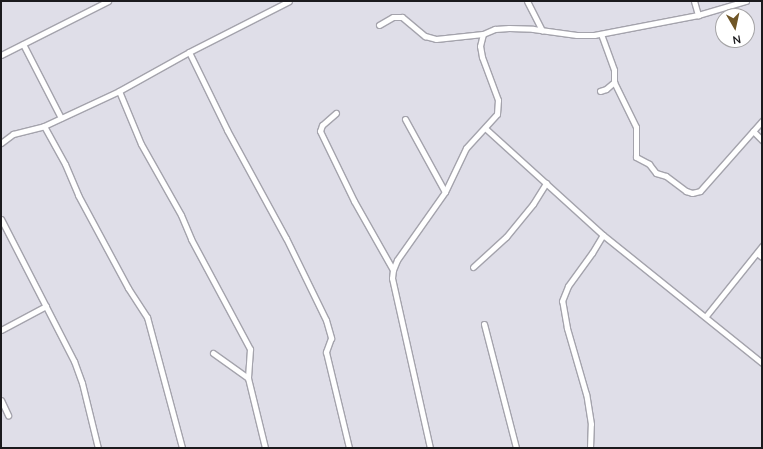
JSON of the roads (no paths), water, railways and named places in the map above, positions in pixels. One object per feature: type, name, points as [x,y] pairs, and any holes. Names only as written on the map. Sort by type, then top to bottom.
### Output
[{"type":"street","points":[[1,55],[108,1]]},
{"type":"street","points":[[1,143],[14,134],[44,126],[119,91],[189,52],[289,1]]},
{"type":"street","points":[[527,1],[542,30]]},
{"type":"street","points":[[694,1],[698,15]]},
{"type":"street","points":[[379,25],[393,17],[402,16],[424,36],[436,39],[483,34],[495,29],[509,28],[542,30],[577,35],[601,34],[698,15],[746,1]]},
{"type":"street","points":[[430,448],[392,278],[393,270],[397,260],[445,192],[466,148],[497,114],[498,106],[482,57],[480,46],[483,34]]},
{"type":"street","points":[[601,34],[614,70],[614,82],[636,127],[636,157],[649,164],[656,173],[666,176],[692,194],[700,191],[762,121]]},
{"type":"street","points":[[23,44],[61,118]]},
{"type":"street","points":[[189,52],[228,130],[286,238],[326,320],[331,338],[326,352],[349,448]]},
{"type":"street","points":[[600,91],[606,89],[614,82]]},
{"type":"street","points":[[119,91],[141,144],[181,215],[192,239],[250,349],[248,378],[265,448]]},
{"type":"street","points":[[336,113],[322,125],[320,131],[354,201],[393,270]]},
{"type":"street","points":[[405,119],[445,192]]},
{"type":"street","points":[[44,126],[65,164],[78,195],[128,288],[147,317],[182,448]]},
{"type":"street","points":[[485,128],[603,234],[706,316],[735,342],[762,363]]},
{"type":"street","points":[[753,131],[762,140]]},
{"type":"street","points":[[473,267],[506,237],[533,204],[546,183]]},
{"type":"street","points":[[1,219],[74,361],[82,383],[98,448]]},
{"type":"street","points":[[590,448],[591,424],[586,394],[567,328],[562,301],[568,286],[592,253],[603,234]]},
{"type":"street","points":[[706,316],[762,246]]},
{"type":"street","points":[[756,253],[762,258]]},
{"type":"street","points":[[1,330],[46,306]]},
{"type":"street","points":[[484,324],[516,448]]},
{"type":"street","points":[[213,353],[248,378]]},
{"type":"street","points":[[1,400],[8,415]]}]
